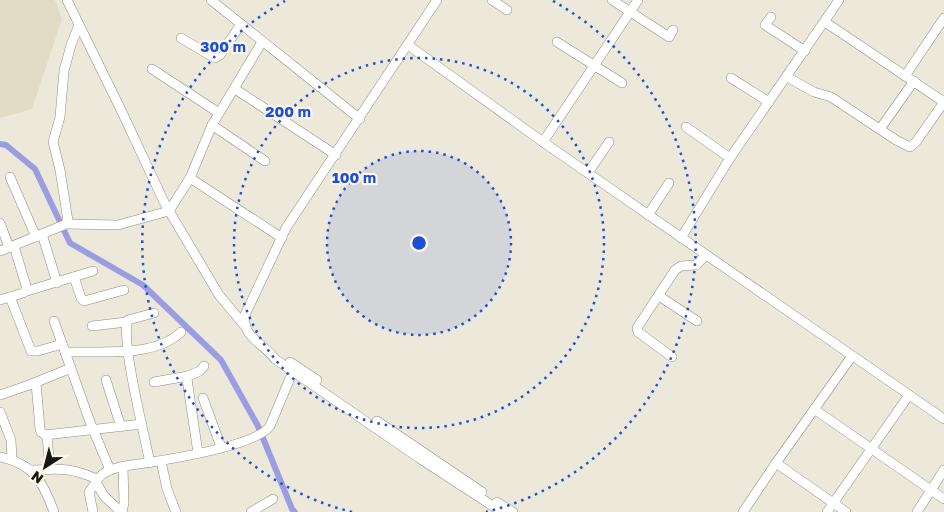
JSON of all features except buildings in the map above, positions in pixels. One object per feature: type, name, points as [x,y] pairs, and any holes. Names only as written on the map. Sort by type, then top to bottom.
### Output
[{"type":"street","points":[[67,0],[169,211],[218,295],[254,339],[270,352],[275,359],[419,458],[502,512]]},
{"type":"street","points":[[211,0],[360,119]]},
{"type":"street","points":[[245,326],[245,315],[286,228],[360,119],[437,0]]},
{"type":"street","points":[[492,0],[507,10]]},
{"type":"street","points":[[612,0],[669,37],[673,30]]},
{"type":"street","points":[[543,142],[638,0]]},
{"type":"street","points":[[681,238],[730,158],[839,0]]},
{"type":"street","points":[[770,17],[765,24],[804,51]]},
{"type":"street","points":[[906,76],[944,18]]},
{"type":"street","points":[[787,77],[814,92],[831,97],[906,146],[913,146],[944,102],[825,22]]},
{"type":"street","points":[[181,38],[215,58],[220,55],[241,24]]},
{"type":"street","points":[[65,224],[67,217],[61,174],[53,142],[60,117],[64,71],[79,25]]},
{"type":"street","points":[[0,251],[65,224],[118,226],[169,211],[190,178],[212,125],[262,42]]},
{"type":"street","points":[[558,42],[622,83]]},
{"type":"street","points":[[408,45],[543,142],[944,419]]},
{"type":"street","points":[[152,69],[219,113]]},
{"type":"street","points":[[731,78],[769,102]]},
{"type":"street","points":[[880,129],[914,81]]},
{"type":"street","points":[[235,89],[336,155]]},
{"type":"street","points":[[212,125],[265,162]]},
{"type":"street","points":[[686,128],[730,158]]},
{"type":"street","points":[[588,173],[609,142]]},
{"type":"street","points":[[10,177],[39,236],[57,282]]},
{"type":"street","points":[[190,178],[282,238]]},
{"type":"street","points":[[648,215],[669,183]]},
{"type":"street","points":[[0,223],[12,246],[27,289],[26,291]]},
{"type":"street","points":[[672,357],[637,330],[678,267],[696,265],[706,255]]},
{"type":"street","points":[[0,300],[93,271]]},
{"type":"street","points":[[74,277],[81,298],[84,301],[124,290]]},
{"type":"street","points":[[659,296],[697,321]]},
{"type":"street","points":[[10,297],[32,351],[64,348],[128,351],[153,348],[172,340],[181,332]]},
{"type":"street","points":[[92,326],[127,322],[131,319],[154,313]]},
{"type":"street","points":[[54,321],[93,430],[110,470]]},
{"type":"street","points":[[127,322],[128,351],[150,462]]},
{"type":"street","points":[[270,352],[278,354],[513,512]]},
{"type":"street","points":[[743,512],[852,356]]},
{"type":"street","points":[[154,382],[188,376],[200,371],[204,366]]},
{"type":"street","points":[[0,395],[36,383],[71,368]]},
{"type":"street","points":[[93,512],[89,492],[97,480],[110,470],[198,453],[263,433],[270,426],[293,371]]},
{"type":"street","points":[[188,376],[187,383],[198,453]]},
{"type":"street","points":[[106,380],[120,427]]},
{"type":"street","points":[[36,383],[40,429],[47,436],[50,469]]},
{"type":"street","points":[[826,512],[909,395]]},
{"type":"street","points":[[203,398],[221,447]]},
{"type":"street","points":[[814,409],[944,499]]},
{"type":"street","points":[[1,416],[11,440],[12,459]]},
{"type":"street","points":[[45,435],[142,424]]},
{"type":"street","points":[[0,457],[12,459],[31,470],[38,477],[46,490],[54,512]]},
{"type":"street","points":[[160,461],[167,489],[176,512]]},
{"type":"street","points":[[776,463],[846,512]]},
{"type":"street","points":[[31,470],[74,470],[97,480],[104,496],[122,512],[124,503],[124,467]]},
{"type":"street","points":[[917,512],[944,470]]},
{"type":"street","points":[[251,512],[273,499]]},
{"type":"shaded area","points":[[0,0],[55,0],[62,19],[32,109],[0,118]]},
{"type":"waterway","points":[[0,144],[6,145],[35,169],[70,243],[143,285],[221,360],[258,426],[292,509],[295,512]]}]
